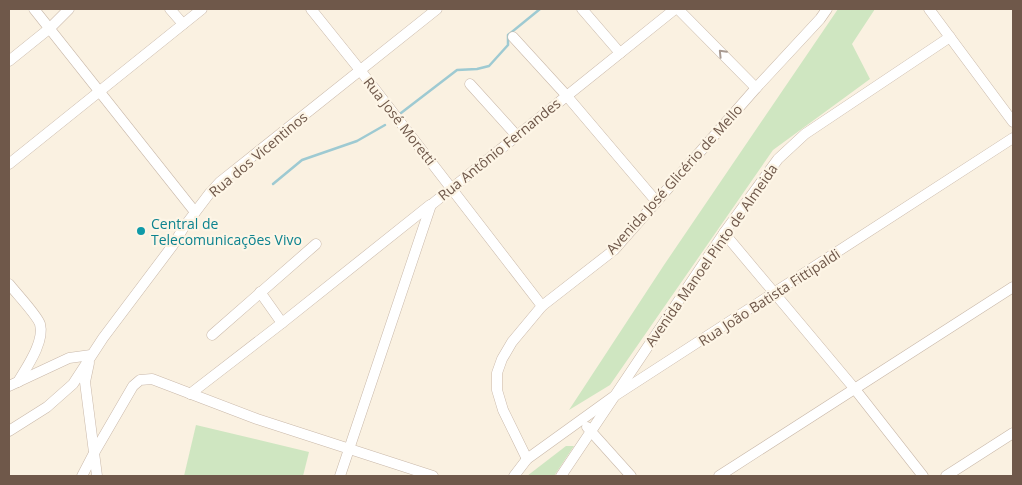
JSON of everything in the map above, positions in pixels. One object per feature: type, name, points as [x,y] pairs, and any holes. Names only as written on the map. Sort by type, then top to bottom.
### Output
[{"type":"street","points":[[34,9],[195,212]]},
{"type":"street","points":[[9,61],[50,28],[69,9]]},
{"type":"street","points":[[170,9],[183,24]]},
{"type":"street","points":[[9,164],[202,9]]},
{"type":"street","name":"Rua José Moretti","points":[[312,9],[542,306]]},
{"type":"street","name":"Rua dos Vicentinos","points":[[9,431],[47,408],[74,384],[91,355],[195,212],[220,182],[437,9]]},
{"type":"street","points":[[582,9],[620,53]]},
{"type":"street","points":[[677,9],[756,88]]},
{"type":"street","name":"Rua Antônio Fernandes","points":[[340,476],[430,205],[566,95],[677,9]]},
{"type":"street","name":"Avenida José Glicério de Mello","points":[[527,459],[503,410],[497,390],[497,373],[502,359],[512,342],[542,306],[614,250],[827,9]]},
{"type":"street","points":[[929,9],[1013,122]]},
{"type":"street","points":[[513,37],[566,95],[656,201]]},
{"type":"street","name":"Avenida Manoel Pinto de Almeida","points":[[561,476],[724,233],[778,159],[805,134],[950,37]]},
{"type":"street","points":[[470,84],[516,136]]},
{"type":"street","name":"Rua João Batista Fittipaldi","points":[[527,459],[613,397],[1013,138]]},
{"type":"street","points":[[190,394],[282,324],[430,205]]},
{"type":"street","points":[[724,233],[854,388],[923,476]]},
{"type":"street","points":[[212,335],[316,244]]},
{"type":"street","points":[[9,284],[40,325],[40,336],[36,350],[13,384]]},
{"type":"street","points":[[719,476],[1013,287]]},
{"type":"street","points":[[260,292],[282,324]]},
{"type":"street","points":[[13,384],[69,358],[91,355],[85,382],[97,476]]},
{"type":"street","points":[[82,476],[133,386],[140,380],[152,379],[257,419],[433,476]]},
{"type":"street","points":[[580,420],[631,476]]},
{"type":"street","points":[[946,476],[1013,433]]},
{"type":"street","points":[[514,476],[527,459]]},
{"type":"green space","points":[[838,9],[875,9],[852,44],[870,79],[773,150],[610,385],[569,410],[664,265]]},
{"type":"green space","points":[[196,425],[309,452],[303,476],[184,476]]},
{"type":"green space","points":[[566,446],[574,446],[554,476],[527,476]]},
{"type":"waterway","points":[[401,113],[457,70],[489,66],[508,45],[508,35],[540,9]]},
{"type":"waterway","points":[[273,184],[302,160],[357,141],[385,125]]},
{"type":"place","name":"Central de Telecomunicações Vivo","points":[[141,231]]}]
